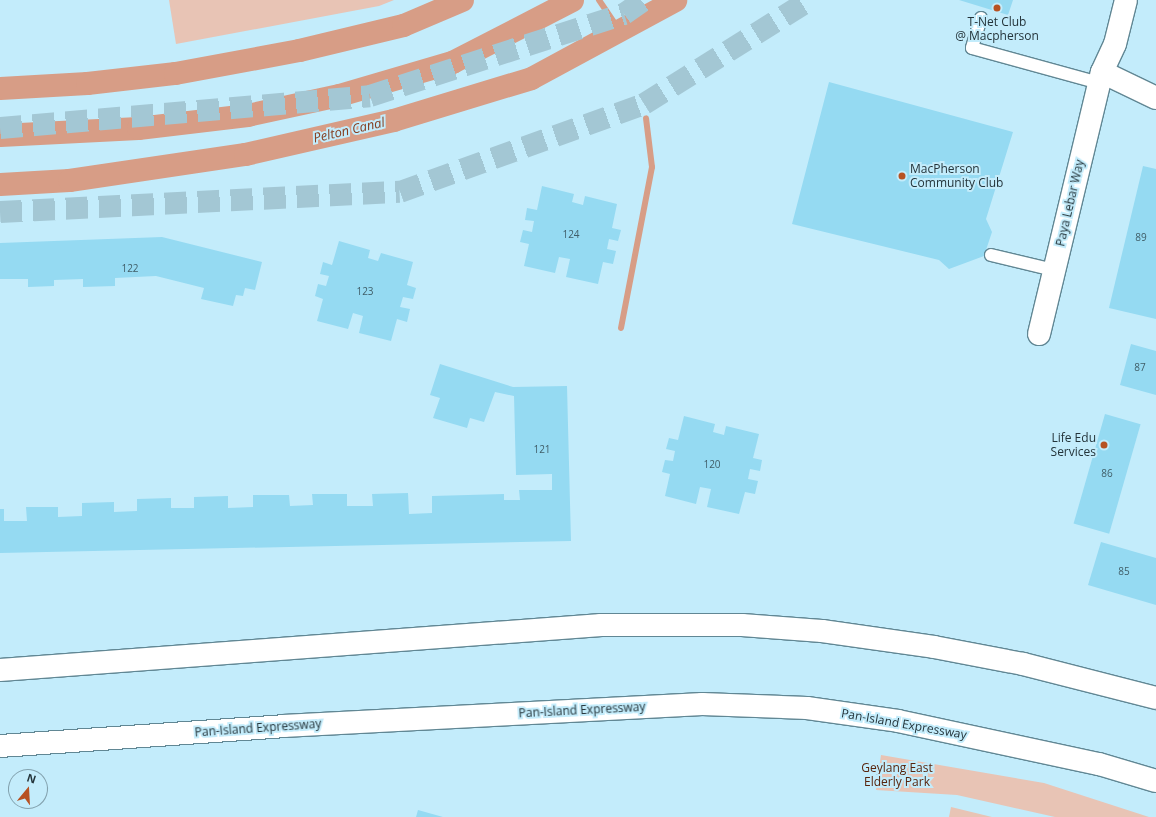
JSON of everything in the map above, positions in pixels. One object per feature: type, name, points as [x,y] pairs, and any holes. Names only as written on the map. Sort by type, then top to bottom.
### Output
[{"type":"main road","name":"Paya Lebar Way","points":[[1039,334],[1100,78],[1115,44],[1126,0]]},
{"type":"main road","points":[[1100,78],[1156,98]]},
{"type":"main road","points":[[0,670],[601,625],[742,625],[822,631],[934,647],[1024,664],[1156,698]]},
{"type":"main road","name":"Pan-Island Expressway","points":[[0,746],[283,726],[702,704],[807,708],[898,721],[1099,764],[1156,782]]},
{"type":"lane","points":[[981,18],[972,48],[1100,78]]},
{"type":"lane","points":[[991,255],[1054,270]]},
{"type":"green space","points":[[169,0],[394,0],[379,6],[176,44]]},
{"type":"green space","name":"Geylang East Elderly Park","points":[[881,755],[1044,783],[1149,817],[1055,817],[957,795],[876,790]]},
{"type":"green space","points":[[951,807],[992,817],[949,817]]},
{"type":"building","name":"T-Net Club @ Macpherson","points":[[959,0],[1013,0],[1008,15]]},
{"type":"building","name":"MacPherson Community Club","points":[[829,82],[1013,132],[986,219],[992,232],[984,256],[949,269],[939,260],[792,224]]},
{"type":"building","points":[[1143,166],[1156,169],[1156,319],[1109,308]]},
{"type":"building","points":[[542,186],[574,194],[572,202],[583,205],[585,196],[617,204],[612,228],[621,230],[618,241],[609,239],[607,249],[616,251],[613,264],[603,262],[598,284],[566,277],[570,259],[559,257],[555,273],[524,266],[529,244],[520,242],[523,230],[532,232],[534,221],[525,220],[527,208],[537,210]]},
{"type":"building","points":[[162,237],[262,262],[255,290],[245,288],[243,296],[236,295],[233,306],[201,299],[204,288],[156,276],[115,278],[115,286],[83,287],[83,279],[54,280],[54,286],[28,287],[28,279],[0,279],[0,243]]},
{"type":"building","points":[[339,241],[370,250],[368,258],[378,261],[381,253],[413,262],[407,285],[416,288],[413,299],[403,297],[400,307],[410,309],[407,322],[397,319],[391,341],[359,333],[363,316],[353,313],[348,329],[317,321],[323,299],[315,296],[318,284],[326,286],[329,276],[320,274],[323,262],[332,265]]},
{"type":"building","points":[[1131,344],[1156,351],[1156,395],[1120,385]]},
{"type":"building","points":[[440,364],[513,387],[567,386],[571,541],[0,553],[0,509],[4,509],[4,521],[27,521],[26,507],[58,507],[58,517],[82,516],[82,503],[114,502],[114,512],[137,511],[137,499],[171,498],[171,508],[194,508],[194,497],[228,496],[228,508],[253,507],[253,495],[289,495],[290,506],[313,505],[312,494],[347,494],[347,506],[373,506],[372,494],[408,493],[409,514],[432,513],[432,496],[504,494],[504,500],[520,500],[519,490],[552,490],[552,474],[516,475],[514,396],[495,392],[484,422],[470,418],[467,428],[433,418],[440,398],[430,395]]},
{"type":"building","points":[[1105,414],[1141,424],[1109,534],[1074,524]]},
{"type":"building","points":[[684,416],[715,424],[713,432],[724,435],[726,426],[759,434],[753,458],[762,460],[760,471],[750,469],[748,479],[758,481],[755,494],[745,492],[739,514],[707,507],[711,489],[700,487],[696,504],[665,496],[670,474],[662,472],[665,460],[673,461],[675,451],[666,449],[669,438],[678,440]]},
{"type":"building","points":[[1101,542],[1156,558],[1156,605],[1088,585]]},
{"type":"building","points":[[418,810],[443,817],[416,817]]},
{"type":"waterway","name":"Pelton Canal","points":[[0,88],[87,83],[175,73],[299,50],[403,25],[462,0]]},
{"type":"waterway","name":"Pelton Canal","points":[[0,135],[138,128],[247,115],[339,95],[452,62],[572,0]]},
{"type":"waterway","points":[[599,0],[620,31]]},
{"type":"waterway","name":"Pelton Canal","points":[[0,184],[69,180],[245,154],[393,120],[531,78],[675,0]]},
{"type":"waterway","points":[[621,328],[652,167],[646,118]]},
{"type":"tunnel","points":[[0,128],[370,96],[624,14],[644,0]]},
{"type":"tunnel","points":[[0,212],[400,192],[644,104],[810,0]]},
{"type":"place","name":"T-Net Club @ Macpherson","points":[[997,8]]},
{"type":"place","name":"MacPherson Community Club","points":[[902,176]]},
{"type":"place","name":"Life Edu Services","points":[[1104,445]]}]
